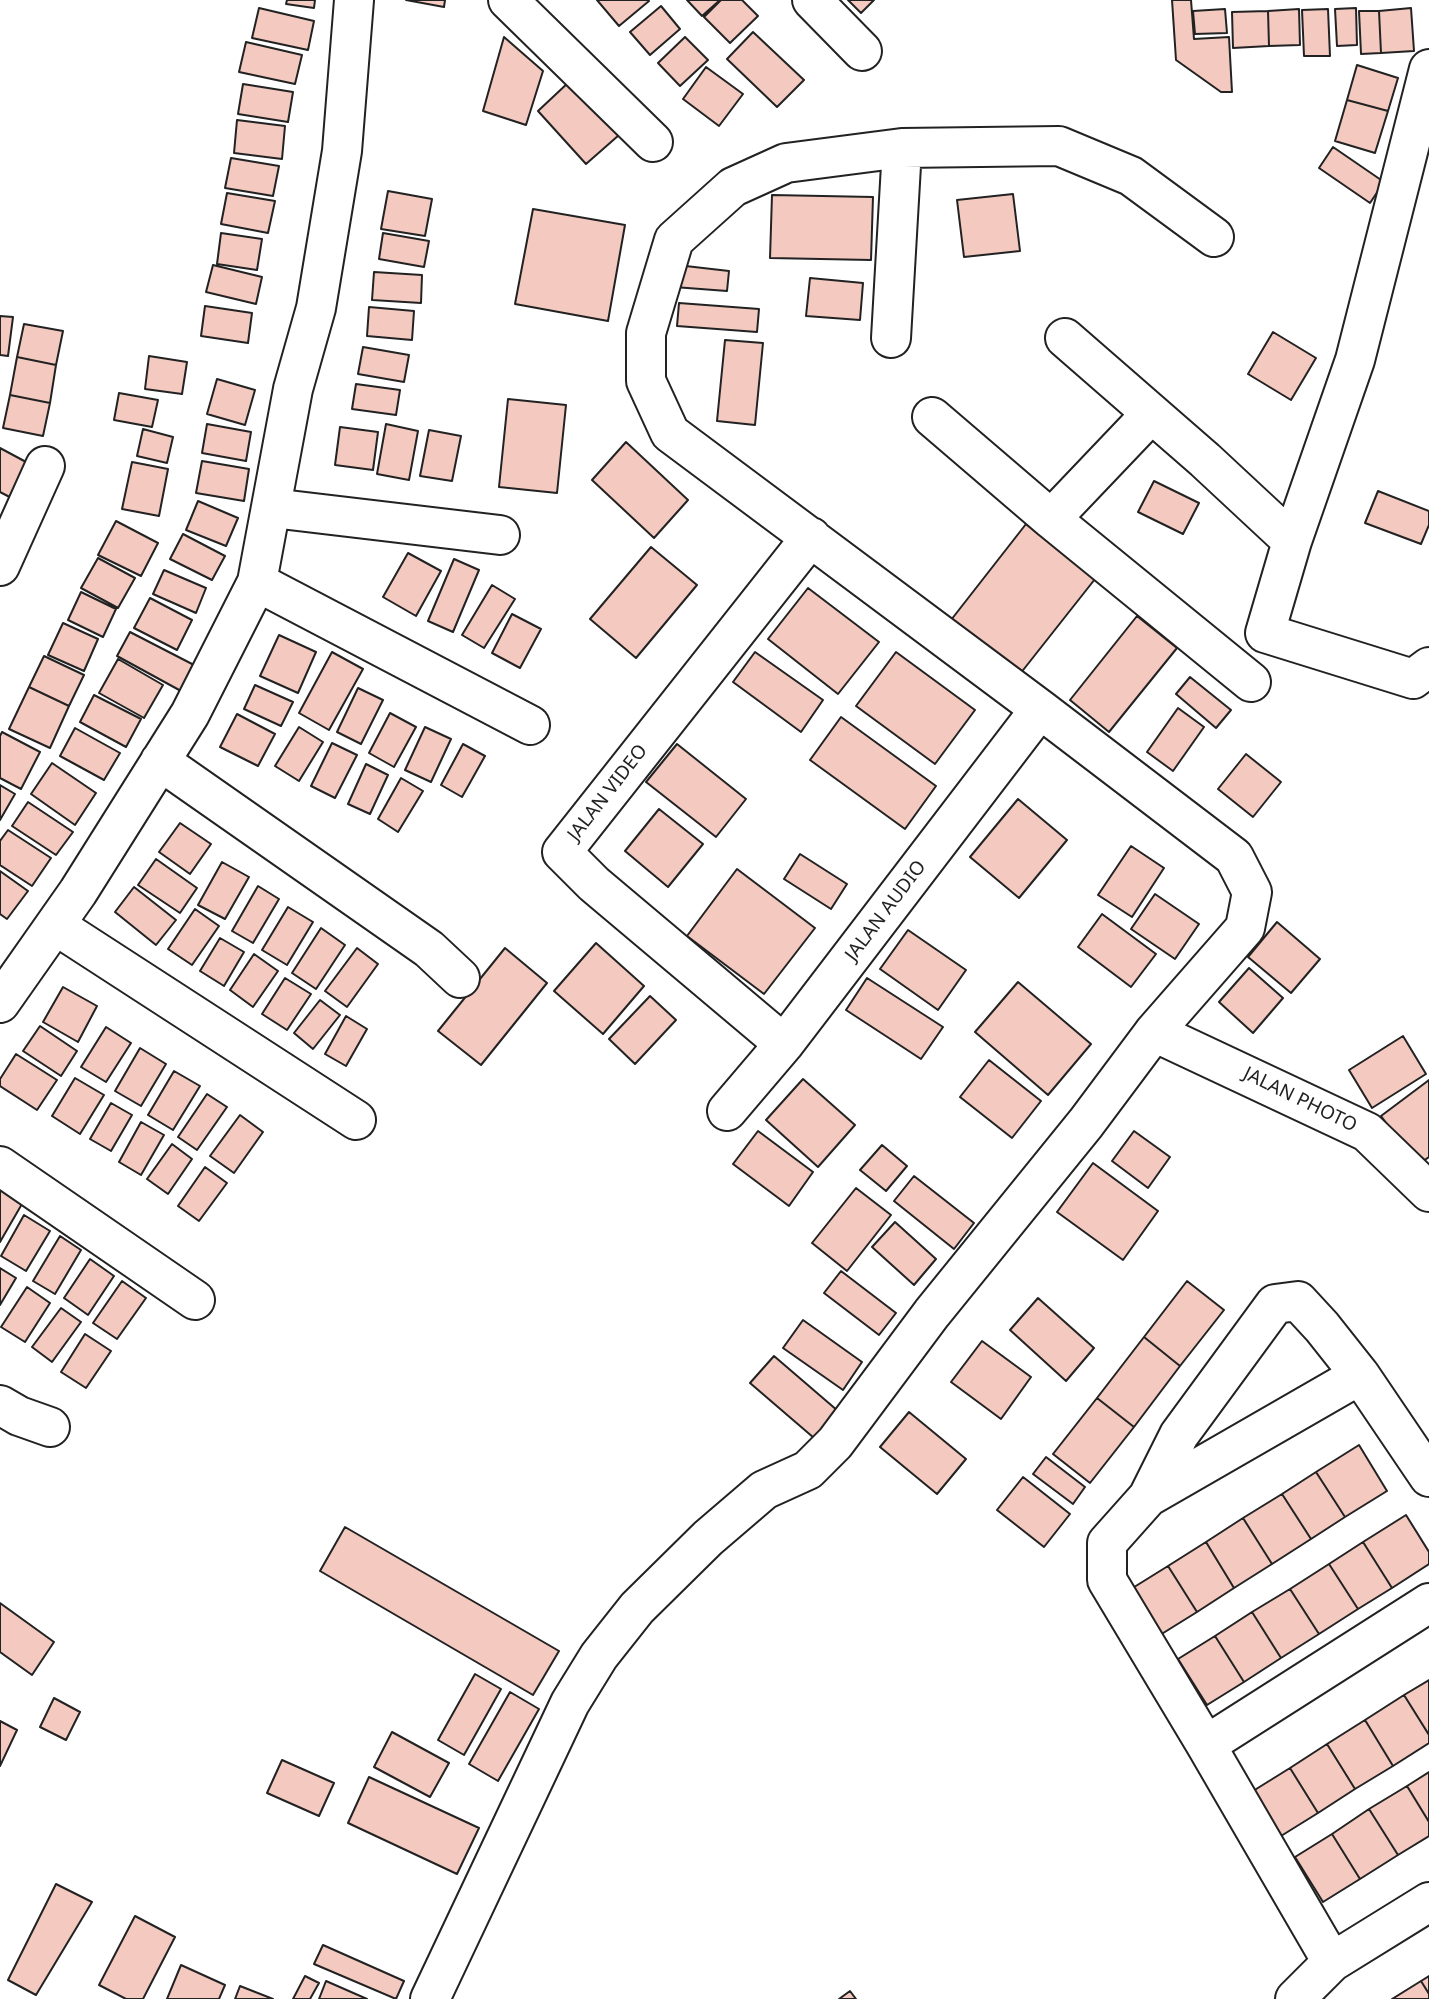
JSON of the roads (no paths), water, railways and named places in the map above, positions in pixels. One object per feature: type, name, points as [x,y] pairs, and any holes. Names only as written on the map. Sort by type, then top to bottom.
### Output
[{"type":"street","points":[[0,1003],[55,925],[190,713],[257,582],[293,389],[316,308],[338,177],[354,0]]},
{"type":"street","points":[[508,0],[653,142]]},
{"type":"street","points":[[812,0],[862,51]]},
{"type":"street","points":[[1429,69],[1355,360],[1292,541],[1265,633],[1413,679],[1429,667]]},
{"type":"street","points":[[430,1999],[570,1703],[599,1656],[637,1608],[708,1538],[764,1490],[808,1470],[835,1443],[932,1313],[1086,1123],[1154,1032],[1245,928],[1252,892],[1234,856],[670,433],[646,381],[646,333],[674,240],[733,187],[786,163],[902,148],[1059,146],[1131,176],[1214,237]]},
{"type":"street","points":[[891,338],[902,148]]},
{"type":"street","points":[[1065,338],[1205,460],[1292,541]]},
{"type":"street","points":[[1051,519],[1151,414]]},
{"type":"street","points":[[932,417],[1051,519],[1251,682]]},
{"type":"street","points":[[0,566],[45,466]]},
{"type":"street","points":[[272,508],[500,535]]},
{"type":"street","name":"JALAN VIDEO","points":[[785,1044],[594,884],[562,852],[811,537]]},
{"type":"street","points":[[257,582],[530,725]]},
{"type":"street","name":"JALAN AUDIO","points":[[727,1111],[785,1044],[1040,709]]},
{"type":"street","points":[[160,761],[429,949],[460,978]]},
{"type":"street","points":[[55,925],[356,1120]]},
{"type":"street","name":"JALAN PHOTO","points":[[1154,1032],[1367,1132],[1429,1192]]},
{"type":"street","points":[[0,1166],[195,1300]]},
{"type":"street","points":[[1332,1962],[1107,1580],[1107,1543],[1147,1497],[1178,1435],[1275,1304],[1298,1301],[1322,1326],[1360,1375],[1429,1477]]},
{"type":"street","points":[[1147,1497],[1360,1375]]},
{"type":"street","points":[[0,1405],[19,1416],[50,1427]]},
{"type":"street","points":[[1206,1745],[1429,1603]]},
{"type":"street","points":[[1295,1999],[1332,1962],[1429,1902]]}]
